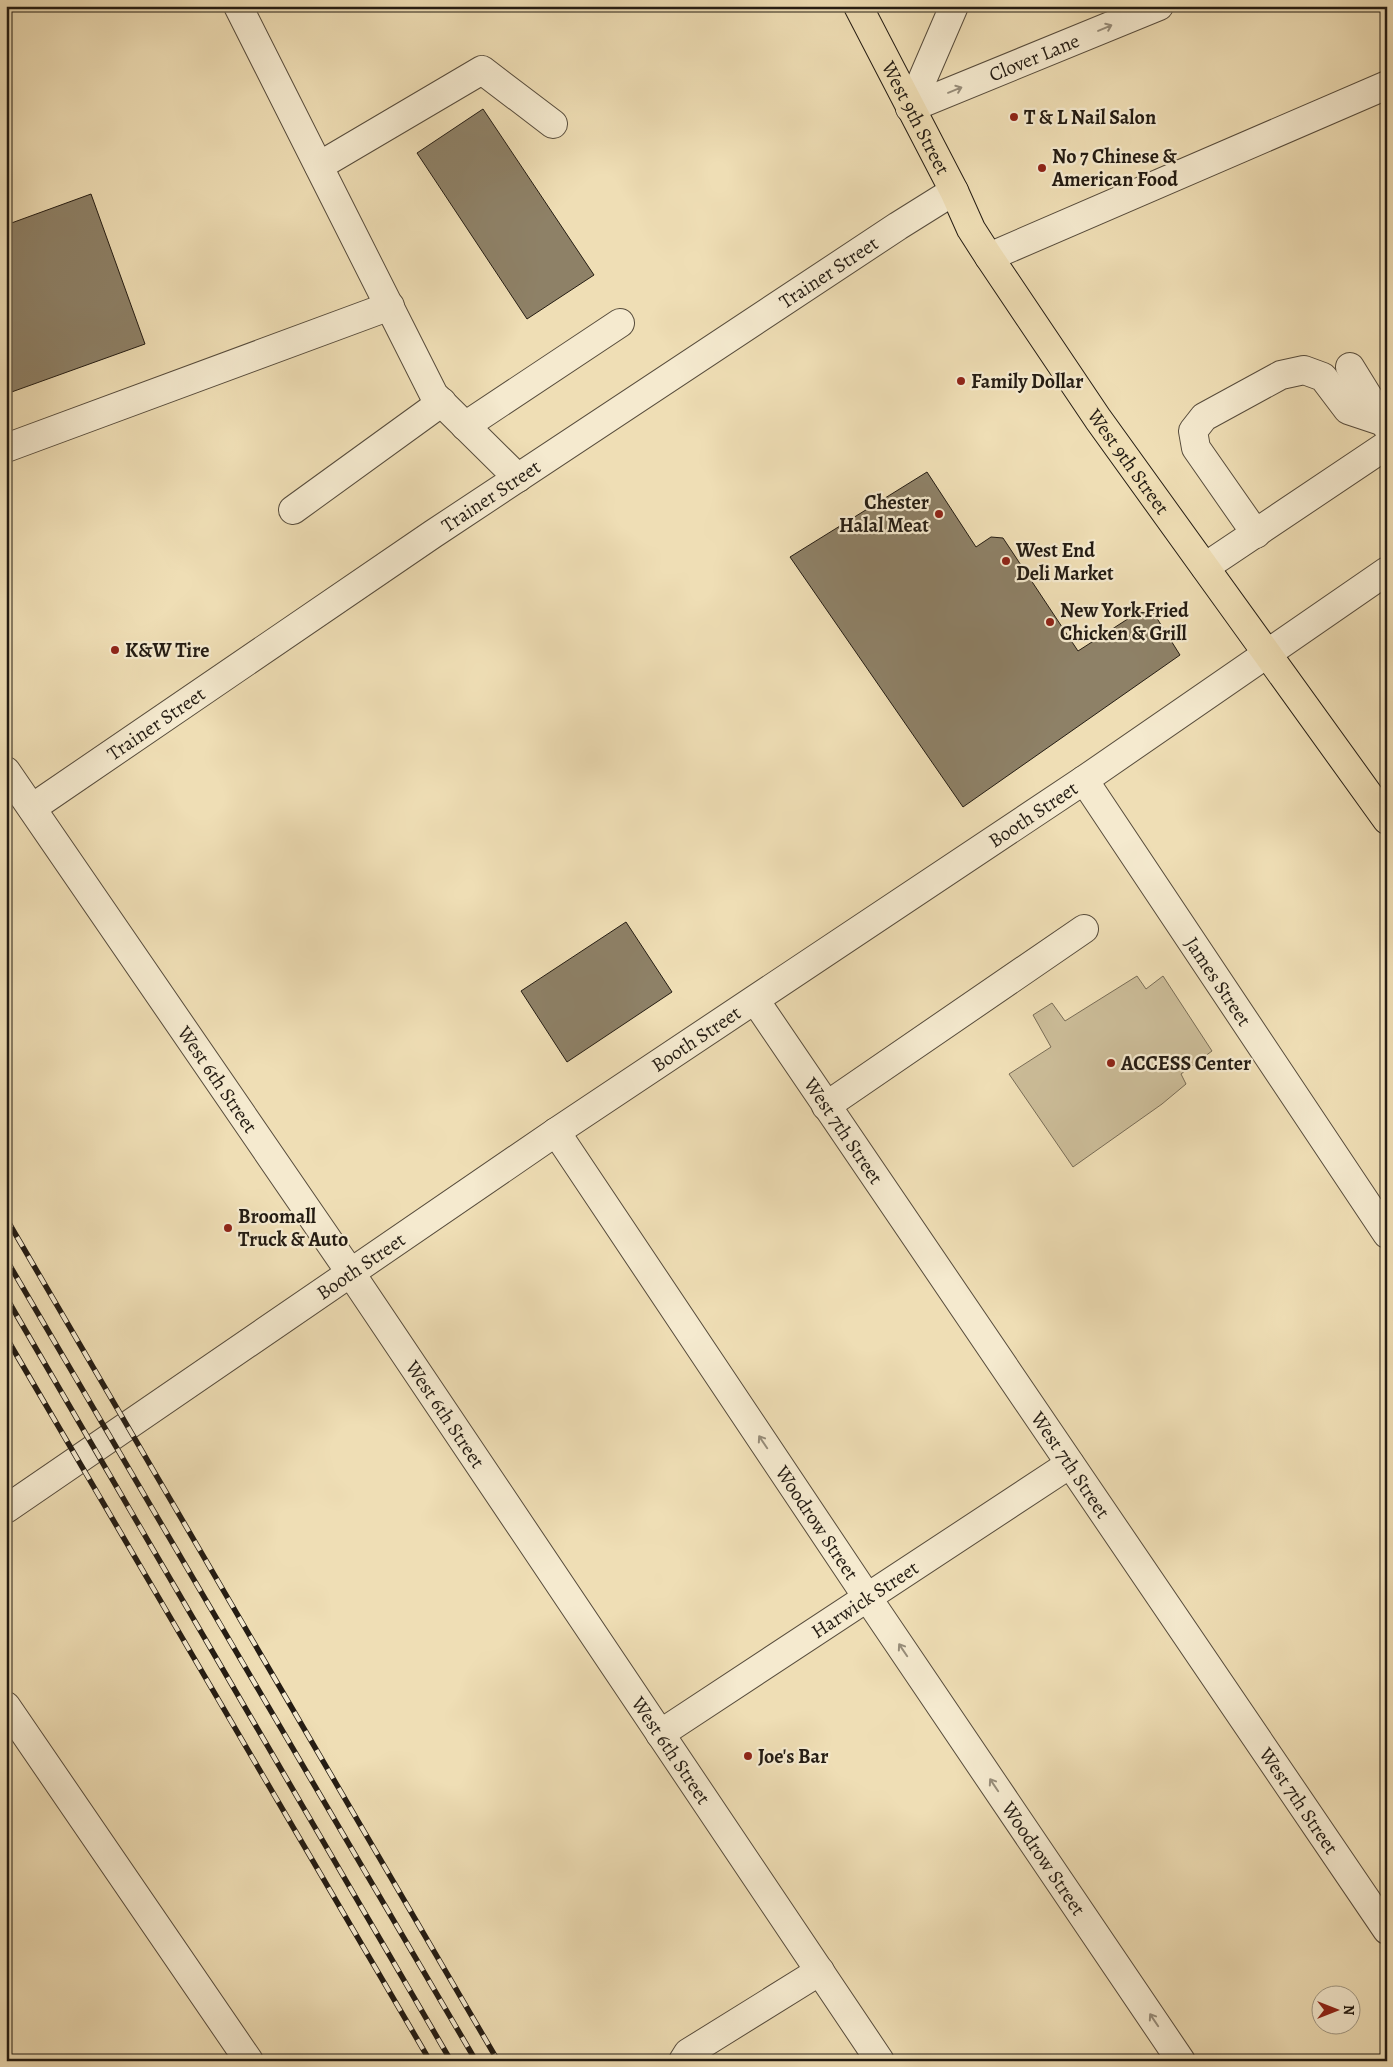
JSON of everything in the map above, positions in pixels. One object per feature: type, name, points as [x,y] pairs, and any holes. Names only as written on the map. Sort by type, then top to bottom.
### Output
[{"type":"main road","name":"West 9th Street","points":[[858,6],[954,191],[971,229],[1098,419],[1387,820]]},
{"type":"street","points":[[238,6],[434,395],[518,478]]},
{"type":"street","points":[[910,108],[954,6]]},
{"type":"street","name":"Clover Lane","points":[[910,108],[1159,6]]},
{"type":"street","points":[[319,166],[482,70],[553,124]]},
{"type":"street","points":[[990,258],[1387,85]]},
{"type":"street","name":"Trainer Street","points":[[32,808],[518,478],[898,226],[954,191]]},
{"type":"street","points":[[6,448],[390,306]]},
{"type":"street","points":[[465,426],[620,323]]},
{"type":"street","points":[[1350,367],[1386,431]]},
{"type":"street","points":[[1256,534],[1196,448],[1193,431],[1204,417],[1282,375],[1304,370],[1323,377],[1348,410],[1386,431]]},
{"type":"street","points":[[292,510],[442,402]]},
{"type":"street","points":[[1205,567],[1256,534],[1386,431]]},
{"type":"street","name":"Booth Street","points":[[6,1509],[556,1132],[1084,780],[1387,571]]},
{"type":"street","name":"West 6th Street","points":[[6,771],[350,1272],[880,2061]]},
{"type":"street","name":"James Street","points":[[1084,780],[1387,1234]]},
{"type":"street","points":[[826,1106],[1084,929]]},
{"type":"street","name":"West 7th Street","points":[[754,1000],[1387,1930]]},
{"type":"street","name":"Woodrow Street","points":[[556,1132],[867,1597],[1181,2061]]},
{"type":"street","name":"Harwick Street","points":[[660,1734],[1070,1464]]},
{"type":"street","points":[[6,1706],[249,2061]]},
{"type":"street","points":[[683,2061],[688,2053],[820,1971]]},
{"type":"shaded area","name":"ACCESS Center","points":[[1137,976],[1146,989],[1163,976],[1212,1051],[1181,1074],[1186,1084],[1162,1104],[1073,1167],[1009,1074],[1051,1047],[1033,1015],[1052,1003],[1065,1021]]},
{"type":"building","points":[[483,109],[594,275],[527,319],[417,153]]},
{"type":"building","points":[[91,194],[145,344],[6,394],[6,225]]},
{"type":"building","points":[[927,472],[976,547],[991,537],[1003,538],[1078,651],[1137,613],[1153,612],[1180,655],[963,807],[790,557]]},
{"type":"building","points":[[626,922],[672,992],[567,1062],[521,991]]},
{"type":"railway","points":[[6,1218],[498,2061]]},
{"type":"railway","points":[[6,1259],[476,2061]]},
{"type":"railway","points":[[6,1297],[451,2061]]},
{"type":"railway","points":[[6,1337],[430,2061]]},
{"type":"place","name":"T & L Nail Salon","points":[[1014,117]]},
{"type":"place","name":"No 7 Chinese & American Food","points":[[1042,168]]},
{"type":"place","name":"Family Dollar","points":[[961,381]]},
{"type":"place","name":"Chester Halal Meat","points":[[939,514]]},
{"type":"place","name":"West End Deli Market","points":[[1006,561]]},
{"type":"place","name":"New York Fried Chicken & Grill","points":[[1050,622]]},
{"type":"place","name":"K&W Tire","points":[[115,650]]},
{"type":"place","name":"ACCESS Center","points":[[1111,1063]]},
{"type":"place","name":"Broomall Truck & Auto","points":[[228,1228]]},
{"type":"place","name":"Joe's Bar","points":[[748,1756]]}]
